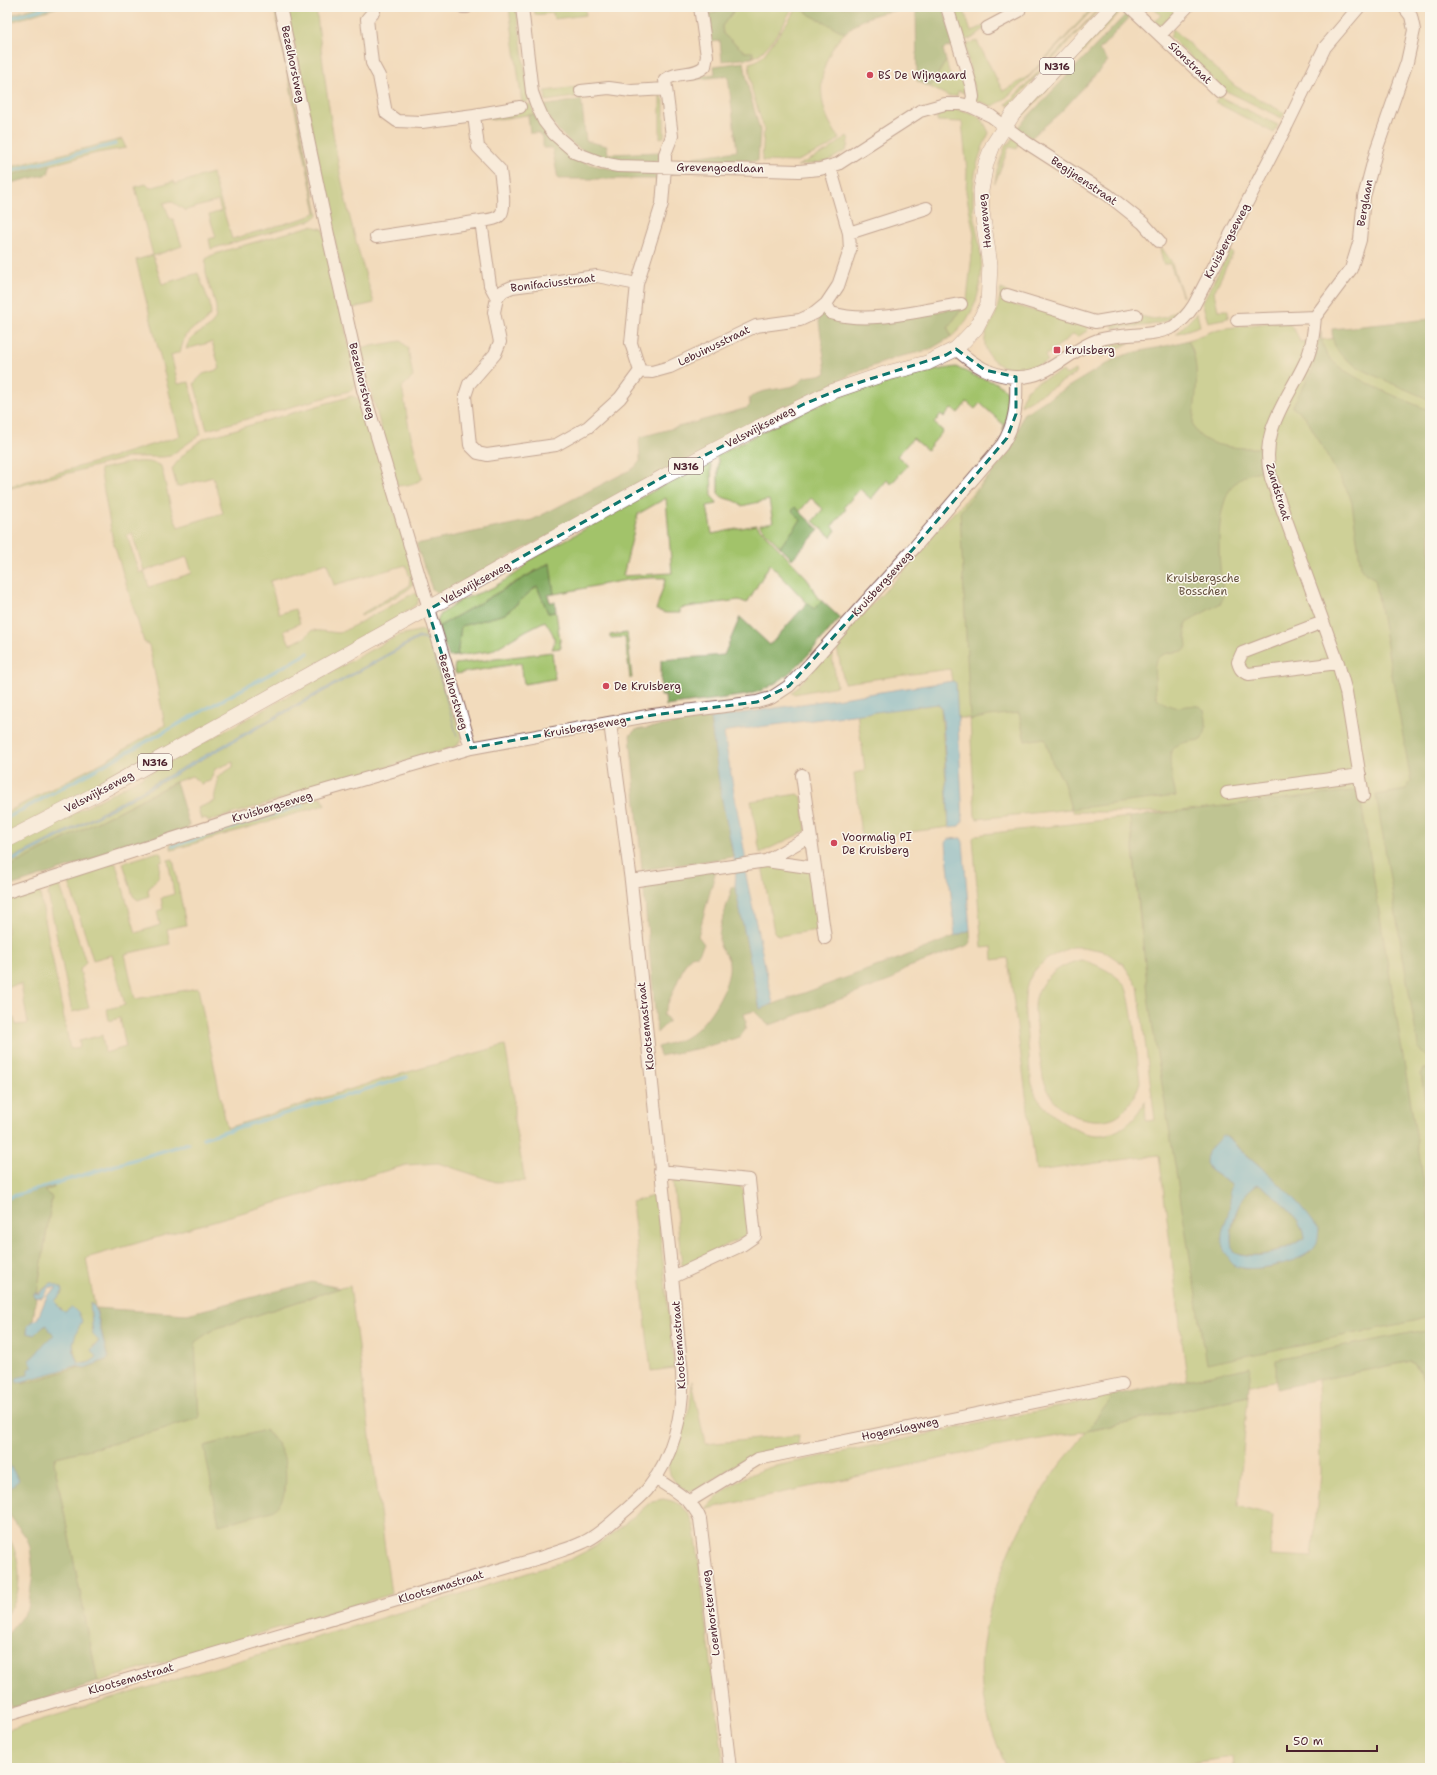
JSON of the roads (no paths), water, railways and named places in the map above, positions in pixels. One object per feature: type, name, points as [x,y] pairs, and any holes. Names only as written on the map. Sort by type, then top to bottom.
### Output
[{"type":"main road","name":"Haareweg","points":[[956,350],[976,328],[988,304],[990,265],[982,212],[981,191],[986,163],[993,144],[1004,126],[1027,98],[1112,7]]},
{"type":"main road","name":"Velswijkseweg","points":[[7,840],[98,793],[664,477],[804,404],[867,380],[938,359],[956,350]]},
{"type":"street","name":"Bezelhorstweg","points":[[280,7],[333,258],[363,390],[428,610],[471,748]]},
{"type":"street","name":"Grevengoedlaan","points":[[522,7],[532,92],[544,121],[554,134],[576,153],[602,163],[618,166],[665,168],[799,171],[830,167],[838,164],[920,111],[945,104],[970,106],[991,116],[1004,126]]},
{"type":"street","points":[[640,371],[631,343],[637,284],[662,204],[665,154],[672,136],[665,80],[671,75],[696,72],[705,66],[707,56],[700,7]]},
{"type":"street","points":[[947,7],[971,85],[973,97],[970,106]]},
{"type":"street","points":[[986,28],[1019,11],[1020,7]]},
{"type":"street","name":"Sionstraat","points":[[1130,7],[1220,92]]},
{"type":"street","name":"Sionstraat","points":[[1160,35],[1186,7]]},
{"type":"street","name":"Kruisbergseweg","points":[[956,350],[974,364],[985,370],[1016,377],[1042,373],[1059,364],[1082,347],[1110,337],[1154,333],[1177,324],[1191,310],[1287,125],[1325,47],[1359,7]]},
{"type":"street","name":"Berglaan","points":[[1315,317],[1351,269],[1360,240],[1364,197],[1377,148],[1407,62],[1414,30],[1412,16],[1404,7]]},
{"type":"street","points":[[376,8],[367,19],[372,64],[379,76],[386,113],[397,121],[422,122],[520,107]]},
{"type":"street","points":[[580,91],[609,88],[631,92],[666,88]]},
{"type":"street","points":[[376,236],[494,219],[501,214],[503,208],[500,170],[478,147],[474,115]]},
{"type":"street","name":"Begijnenstraat","points":[[1004,126],[1108,195],[1138,219],[1159,241]]},
{"type":"street","name":"Lebuinusstraat","points":[[640,371],[652,372],[670,367],[756,326],[800,320],[815,313],[826,304],[838,286],[847,265],[850,250],[849,233],[830,167]]},
{"type":"street","points":[[849,233],[927,208]]},
{"type":"street","name":"Bonifaciusstraat","points":[[481,221],[490,285],[497,298]]},
{"type":"street","name":"Bonifaciusstraat","points":[[637,284],[597,276],[512,287],[503,290],[497,298],[494,312],[500,342],[495,354],[469,384],[465,396],[470,444],[478,453],[487,455],[556,444],[588,427],[620,398],[640,371]]},
{"type":"street","points":[[1007,295],[1095,322],[1136,315]]},
{"type":"street","points":[[826,304],[831,313],[840,316],[877,318],[961,304]]},
{"type":"street","points":[[1237,320],[1315,317]]},
{"type":"street","name":"Zandstraat","points":[[1315,317],[1312,340],[1308,355],[1271,430],[1267,462],[1271,478],[1338,663],[1346,692],[1363,796]]},
{"type":"street","points":[[1106,320],[1110,337]]},
{"type":"street","name":"Kruisbergseweg","points":[[7,892],[306,796],[471,748],[610,722],[757,702],[780,693],[789,686],[914,548],[1002,445],[1016,414],[1016,377]]},
{"type":"street","points":[[1323,622],[1242,653],[1238,662],[1240,668],[1243,672],[1249,674],[1338,663]]},
{"type":"street","name":"Klootsemastraat","points":[[7,1715],[274,1638],[546,1556],[584,1542],[605,1529],[646,1491],[661,1470],[672,1443],[681,1408],[682,1373],[631,881],[610,722]]},
{"type":"street","points":[[802,775],[825,938]]},
{"type":"street","points":[[1227,793],[1360,775]]},
{"type":"street","points":[[766,861],[810,836]]},
{"type":"street","points":[[631,881],[766,861],[815,868]]},
{"type":"street","points":[[660,1171],[749,1180],[755,1236],[742,1245],[673,1277]]},
{"type":"street","name":"Hogenslagweg","points":[[688,1502],[758,1459],[1122,1384]]},
{"type":"street","name":"Loenhorsterweg","points":[[655,1478],[688,1502],[698,1512],[700,1519],[730,1768]]},
{"type":"water","points":[[418,637],[423,637],[431,643],[457,736],[430,644],[423,639],[418,639],[133,798],[7,865],[7,861],[90,819]]},
{"type":"water","points":[[953,681],[956,683],[963,821],[959,826],[949,827],[943,720],[941,707],[938,704],[727,731],[724,734],[745,855],[745,871],[773,1004],[760,1009],[735,886],[736,869],[721,795],[710,718]]},
{"type":"water","points":[[961,838],[963,842],[970,930],[955,936],[946,843],[948,839]]},
{"type":"water","points":[[1222,1136],[1225,1136],[1263,1169],[1287,1192],[1319,1230],[1317,1242],[1314,1248],[1299,1258],[1276,1266],[1251,1269],[1241,1268],[1234,1265],[1225,1252],[1222,1244],[1223,1230],[1229,1208],[1229,1191],[1232,1185],[1211,1171],[1206,1163],[1207,1152]],"holes":[[[1257,1185],[1263,1188],[1286,1207],[1299,1224],[1304,1238],[1288,1247],[1270,1254],[1252,1256],[1233,1252],[1231,1235],[1235,1214],[1239,1205],[1250,1189]]]},
{"type":"water","points":[[51,1283],[62,1288],[63,1291],[55,1301],[60,1309],[65,1312],[72,1307],[79,1314],[82,1321],[73,1346],[78,1363],[88,1363],[96,1357],[91,1350],[99,1341],[93,1335],[90,1303],[95,1307],[108,1359],[85,1368],[76,1366],[17,1383],[16,1378],[28,1375],[28,1369],[33,1367],[29,1360],[54,1335],[49,1331],[47,1325],[44,1325],[34,1335],[27,1333],[28,1325],[38,1318],[47,1296],[57,1288],[50,1287],[42,1298],[34,1297],[34,1293],[39,1294]]},
{"type":"water","points":[[7,1461],[19,1480],[7,1491]]},
{"type":"waterway","points":[[7,19],[49,7]]},
{"type":"waterway","points":[[7,172],[115,144]]},
{"type":"waterway","points":[[7,818],[308,653]]},
{"type":"waterway","points":[[173,846],[303,805]]},
{"type":"waterway","points":[[203,1138],[407,1077]]},
{"type":"waterway","points":[[7,1198],[189,1143]]},
{"type":"place","name":"BS De Wijngaard","points":[[870,75]]},
{"type":"place","name":"Kruisberg","points":[[1057,350]]},
{"type":"place","name":"De Kruisberg","points":[[606,686]]},
{"type":"place","name":"Voormalig PI De Kruisberg","points":[[834,843]]},
{"type":"park label","name":"Kruisbergsche Bosschen","points":[[1203,584]]}]
